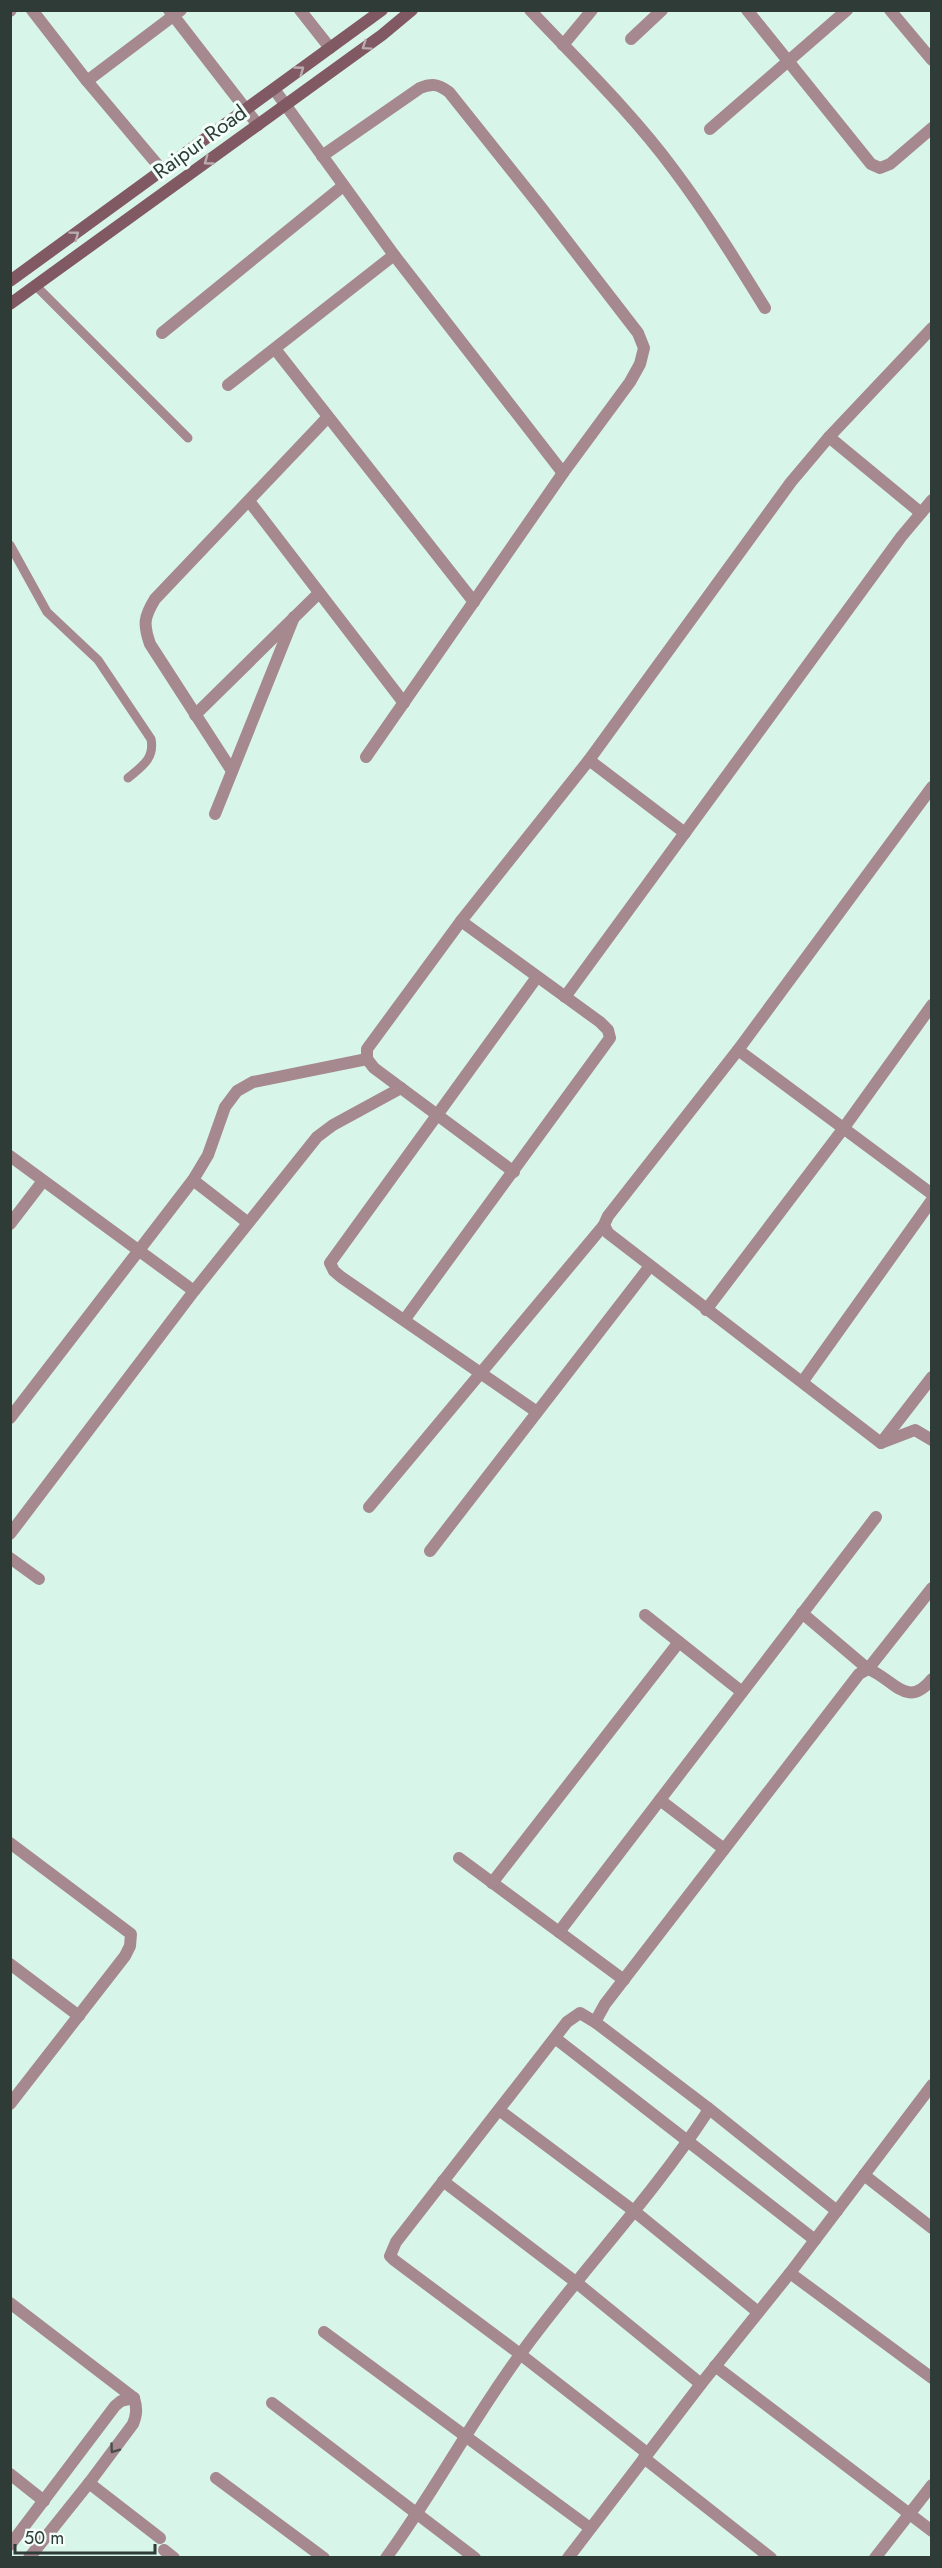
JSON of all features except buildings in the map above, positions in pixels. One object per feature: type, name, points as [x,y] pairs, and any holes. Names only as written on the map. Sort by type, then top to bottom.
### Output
[{"type":"main road","name":"Raipur Road","points":[[10,281],[382,10]]},
{"type":"main road","name":"Raipur Road","points":[[10,304],[37,287],[382,35],[412,10]]},
{"type":"main road","points":[[50,253],[62,268]]},
{"type":"street","points":[[32,10],[87,81],[162,170]]},
{"type":"street","points":[[300,10],[330,48]]},
{"type":"street","points":[[530,10],[638,126],[674,169],[765,308]]},
{"type":"street","points":[[563,45],[592,10]]},
{"type":"street","points":[[631,39],[662,10]]},
{"type":"street","points":[[710,129],[847,10]]},
{"type":"street","points":[[890,10],[932,60]]},
{"type":"street","points":[[748,11],[871,164],[880,168],[890,164],[932,128]]},
{"type":"street","points":[[87,81],[175,12],[258,125]]},
{"type":"street","points":[[322,156],[420,88],[429,84],[439,85],[449,92],[540,206],[638,333],[644,348],[640,364],[630,382],[563,473],[366,757]]},
{"type":"street","points":[[274,89],[394,255],[563,473]]},
{"type":"street","points":[[162,333],[343,186]]},
{"type":"street","points":[[228,385],[394,255]]},
{"type":"street","points":[[514,1172],[374,1068],[367,1059],[367,1050],[461,921],[589,760],[792,482],[829,437],[932,328]]},
{"type":"street","points":[[275,348],[474,602]]},
{"type":"street","points":[[232,771],[150,644],[145,629],[147,613],[155,599],[328,417]]},
{"type":"street","points":[[829,437],[921,513]]},
{"type":"street","points":[[565,997],[932,500]]},
{"type":"street","points":[[249,501],[404,703]]},
{"type":"street","points":[[195,715],[319,593]]},
{"type":"street","points":[[215,814],[294,617]]},
{"type":"street","points":[[589,760],[685,833]]},
{"type":"street","points":[[369,1507],[604,1225],[738,1050],[932,787]]},
{"type":"street","points":[[405,1319],[610,1038],[608,1030],[600,1022],[461,921]]},
{"type":"street","points":[[537,977],[330,1263],[334,1271],[537,1412]]},
{"type":"street","points":[[706,1311],[843,1129],[932,1005]]},
{"type":"street","points":[[738,1050],[932,1194]]},
{"type":"street","points":[[10,1418],[193,1180],[208,1155],[225,1107],[237,1091],[254,1082],[367,1059]]},
{"type":"street","points":[[10,1534],[194,1292],[316,1137],[333,1125],[401,1088]]},
{"type":"street","points":[[10,1156],[194,1292]]},
{"type":"street","points":[[10,1224],[43,1180]]},
{"type":"street","points":[[193,1180],[248,1222]]},
{"type":"street","points":[[802,1381],[932,1200]]},
{"type":"street","points":[[604,1225],[608,1233],[706,1311],[802,1381],[881,1443]]},
{"type":"street","points":[[430,1551],[650,1266]]},
{"type":"street","points":[[881,1443],[932,1377]]},
{"type":"street","points":[[881,1443],[915,1430],[932,1440]]},
{"type":"street","points":[[559,1932],[876,1517]]},
{"type":"street","points":[[10,1558],[39,1579]]},
{"type":"street","points":[[595,2022],[624,1980],[854,1679],[868,1669],[932,1588]]},
{"type":"street","points":[[802,1613],[868,1669],[877,1672],[903,1691],[913,1694],[921,1690],[932,1678]]},
{"type":"street","points":[[645,1615],[742,1692]]},
{"type":"street","points":[[492,1883],[679,1642]]},
{"type":"street","points":[[660,1800],[724,1849]]},
{"type":"street","points":[[10,1843],[130,1934],[130,1946],[125,1956],[12,2100]]},
{"type":"street","points":[[459,1858],[624,1980]]},
{"type":"street","points":[[10,1964],[79,2016]]},
{"type":"street","points":[[771,2558],[520,2354],[390,2256],[396,2242],[567,2022],[580,2013],[708,2108],[837,2211]]},
{"type":"street","points":[[555,2038],[815,2240]]},
{"type":"street","points":[[569,2557],[715,2366],[790,2273],[932,2085]]},
{"type":"street","points":[[386,2558],[520,2354],[634,2211],[708,2108]]},
{"type":"street","points":[[499,2110],[634,2211],[759,2313]]},
{"type":"street","points":[[864,2175],[932,2228]]},
{"type":"street","points":[[443,2181],[577,2283],[701,2384]]},
{"type":"street","points":[[790,2273],[932,2378]]},
{"type":"street","points":[[10,2303],[134,2398],[137,2414],[133,2424],[89,2483],[29,2558]]},
{"type":"street","points":[[324,2332],[466,2439],[590,2528]]},
{"type":"street","points":[[715,2366],[932,2531]]},
{"type":"street","points":[[10,2545],[115,2406],[121,2401],[134,2398]]},
{"type":"street","points":[[272,2403],[475,2558]]},
{"type":"street","points":[[10,2474],[44,2501]]},
{"type":"street","points":[[216,2478],[324,2558]]},
{"type":"street","points":[[89,2483],[160,2538]]},
{"type":"street","points":[[875,2558],[932,2485]]},
{"type":"lane","points":[[37,287],[188,438]]},
{"type":"lane","points":[[10,544],[47,612],[98,660],[151,739],[153,748],[151,756],[128,778]]}]
